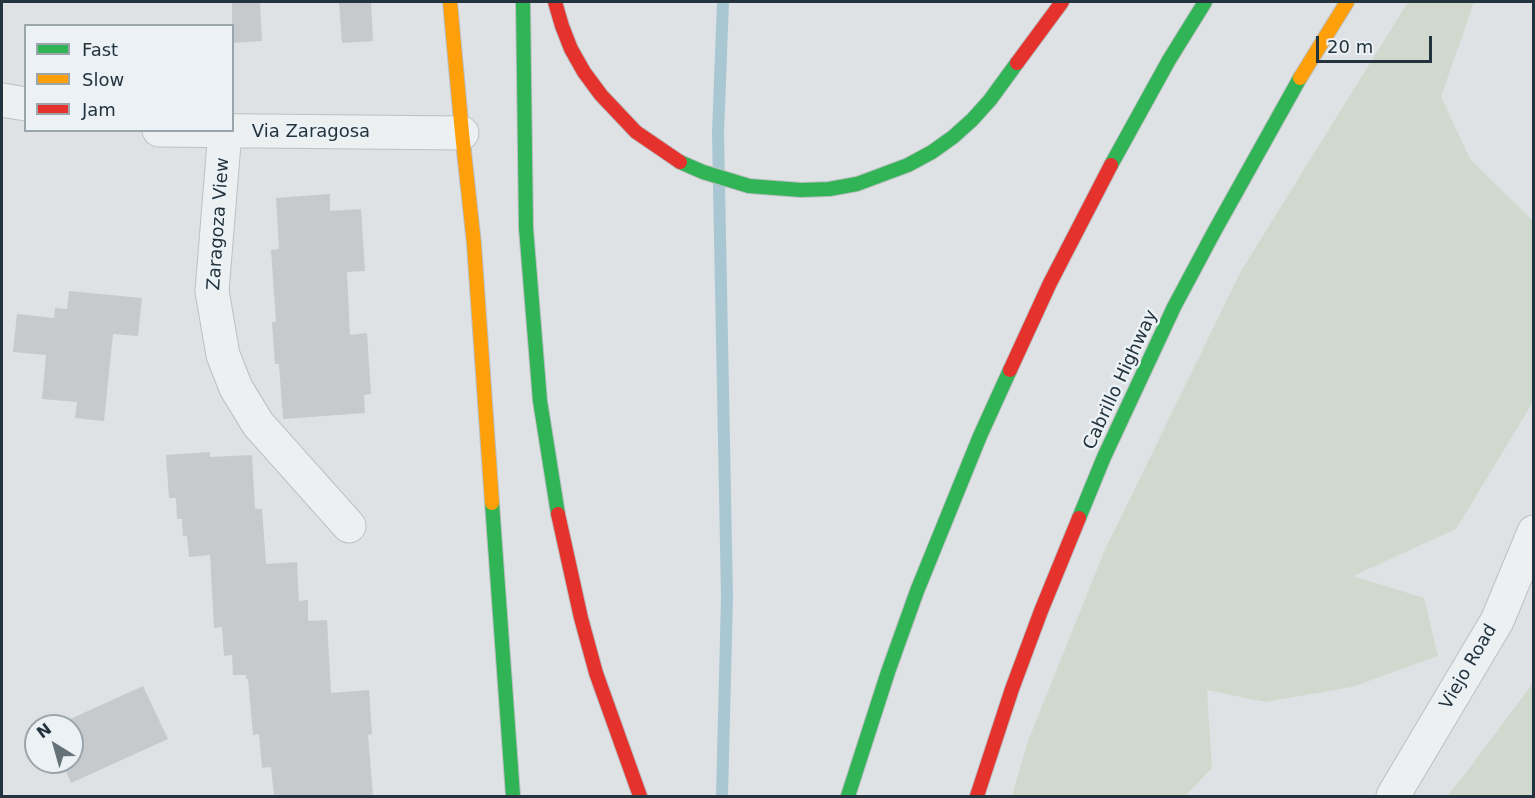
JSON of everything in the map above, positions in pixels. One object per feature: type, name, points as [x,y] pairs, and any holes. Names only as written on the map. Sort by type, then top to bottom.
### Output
[{"type":"main road","points":[[450,2],[474,244],[513,796]]},
{"type":"main road","points":[[523,2],[526,228],[535,344],[548,451],[558,513],[581,618],[596,673],[640,796]]},
{"type":"main road","points":[[555,2],[571,49],[584,72],[636,132],[678,160],[703,172],[749,186],[801,190],[829,189],[857,184],[884,175],[924,156],[953,137],[990,100],[1062,2]]},
{"type":"main road","points":[[848,796],[913,601],[984,427],[1050,283],[1088,208],[1128,132],[1205,2]]},
{"type":"main road","name":"Cabrillo Highway","points":[[977,796],[1012,689],[1041,611],[1104,457],[1174,307],[1224,213],[1347,2]]},
{"type":"street","points":[[2,100],[24,104]]},
{"type":"street","name":"Via Zaragosa","points":[[234,131],[462,133]]},
{"type":"street","name":"Zaragoza View","points":[[225,132],[213,291],[223,355],[236,388],[258,424],[349,526]]},
{"type":"street","name":"Viejo Road","points":[[1394,796],[1497,621],[1533,532]]},
{"type":"shaded area","points":[[1408,2],[1474,2],[1441,97],[1470,159],[1534,222],[1533,402],[1456,529],[1353,576],[1424,598],[1438,656],[1352,687],[1265,702],[1207,690],[1212,768],[1185,796],[1012,796],[1028,741],[1104,552],[1241,271]]},
{"type":"shaded area","points":[[1533,683],[1533,796],[1447,796],[1462,778]]},
{"type":"building","points":[[232,2],[260,2],[262,41],[234,43],[234,24],[232,24]]},
{"type":"building","points":[[339,2],[371,2],[373,41],[342,43]]},
{"type":"building","points":[[330,194],[330,211],[361,209],[365,271],[347,272],[350,335],[367,333],[371,394],[364,395],[365,413],[283,419],[279,364],[275,364],[272,322],[276,322],[271,250],[279,249],[276,198]]},
{"type":"building","points":[[69,291],[142,298],[138,336],[113,334],[104,421],[75,418],[77,402],[42,399],[46,355],[13,352],[17,314],[54,318],[55,308],[67,309]]},
{"type":"building","points":[[210,452],[210,457],[252,455],[255,509],[262,509],[266,564],[297,562],[299,601],[308,600],[308,621],[327,620],[331,693],[369,690],[372,734],[368,735],[373,796],[274,796],[271,767],[262,768],[259,734],[253,735],[248,679],[246,675],[233,675],[232,655],[224,656],[222,627],[214,628],[210,555],[189,557],[187,536],[183,536],[182,519],[177,519],[176,498],[169,498],[166,455]]},
{"type":"building","points":[[143,686],[168,739],[71,783],[67,774],[84,774],[84,714],[81,714]]},
{"type":"waterway","points":[[722,796],[727,597],[718,133],[723,2]]},
{"type":"traffic: fast","points":[[523,2],[526,228],[540,401],[558,514]]},
{"type":"traffic: fast","points":[[1111,165],[1169,60],[1205,2]]},
{"type":"traffic: fast","points":[[680,162],[703,172],[749,186],[801,190],[829,189],[857,184],[908,165],[953,137],[990,100],[1017,63]]},
{"type":"traffic: fast","points":[[1079,518],[1104,457],[1174,307],[1300,78]]},
{"type":"traffic: fast","points":[[848,796],[917,591],[980,436],[1010,370]]},
{"type":"traffic: fast","points":[[492,503],[513,796]]},
{"type":"traffic: slow","points":[[450,2],[462,133]]},
{"type":"traffic: slow","points":[[1300,78],[1347,2]]},
{"type":"traffic: slow","points":[[462,133],[474,244],[492,503]]},
{"type":"traffic: jam","points":[[555,2],[571,49],[601,95],[636,132],[680,162]]},
{"type":"traffic: jam","points":[[1017,63],[1062,2]]},
{"type":"traffic: jam","points":[[1010,370],[1050,283],[1111,165]]},
{"type":"traffic: jam","points":[[558,514],[581,618],[596,673],[640,796]]},
{"type":"traffic: jam","points":[[977,796],[1012,689],[1079,518]]}]
